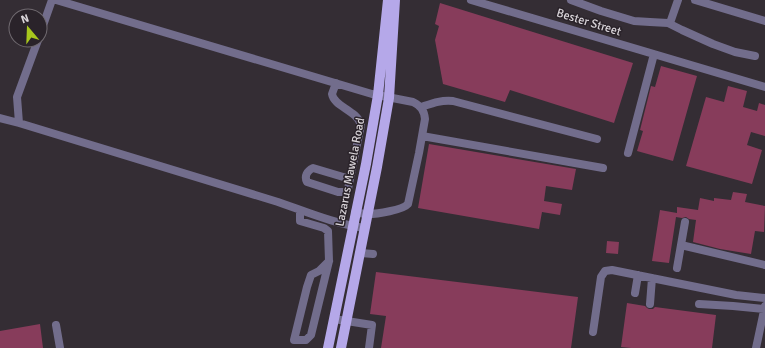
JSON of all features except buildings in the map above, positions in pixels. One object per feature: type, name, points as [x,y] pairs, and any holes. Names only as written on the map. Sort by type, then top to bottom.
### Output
[{"type":"main road","name":"Lazarus Mawela Road","points":[[328,348],[366,164],[378,95],[388,0]]},
{"type":"main road","name":"Lazarus Mawela Road","points":[[341,348],[366,228],[389,98],[395,0]]},
{"type":"street","points":[[48,11],[52,0]]},
{"type":"street","points":[[56,0],[336,83],[389,98],[413,102],[421,107],[425,114],[425,119],[407,206],[398,210],[368,214],[355,212]]},
{"type":"street","name":"Bester Street","points":[[471,0],[765,87]]},
{"type":"street","points":[[571,0],[634,21],[670,23],[713,44],[755,56]]},
{"type":"street","points":[[670,23],[678,0]]},
{"type":"street","points":[[695,0],[765,21]]},
{"type":"street","points":[[19,123],[17,97],[35,48]]},
{"type":"street","points":[[628,153],[654,54]]},
{"type":"street","points":[[336,83],[332,94],[333,99],[358,118],[361,125],[348,189],[346,192],[338,192],[307,182],[306,179],[309,170],[313,168],[350,179]]},
{"type":"street","points":[[421,107],[439,101],[453,101],[597,139]]},
{"type":"street","points":[[0,118],[319,216],[353,226],[366,228]]},
{"type":"street","points":[[422,136],[603,168]]},
{"type":"street","points":[[300,210],[300,221],[324,228],[328,231],[329,261],[311,336],[306,340],[294,340],[306,287],[312,275],[319,271],[329,261]]},
{"type":"street","points":[[677,268],[685,222]]},
{"type":"street","points":[[681,245],[765,266]]},
{"type":"street","points":[[360,252],[373,254]]},
{"type":"street","points":[[593,332],[601,277],[605,271],[612,270],[736,294],[765,298]]},
{"type":"street","points":[[635,293],[638,275]]},
{"type":"street","points":[[650,304],[652,278]]},
{"type":"street","points":[[699,304],[765,308],[762,338],[756,348]]},
{"type":"street","points":[[334,319],[372,325],[369,348]]},
{"type":"street","points":[[56,325],[60,348]]}]
